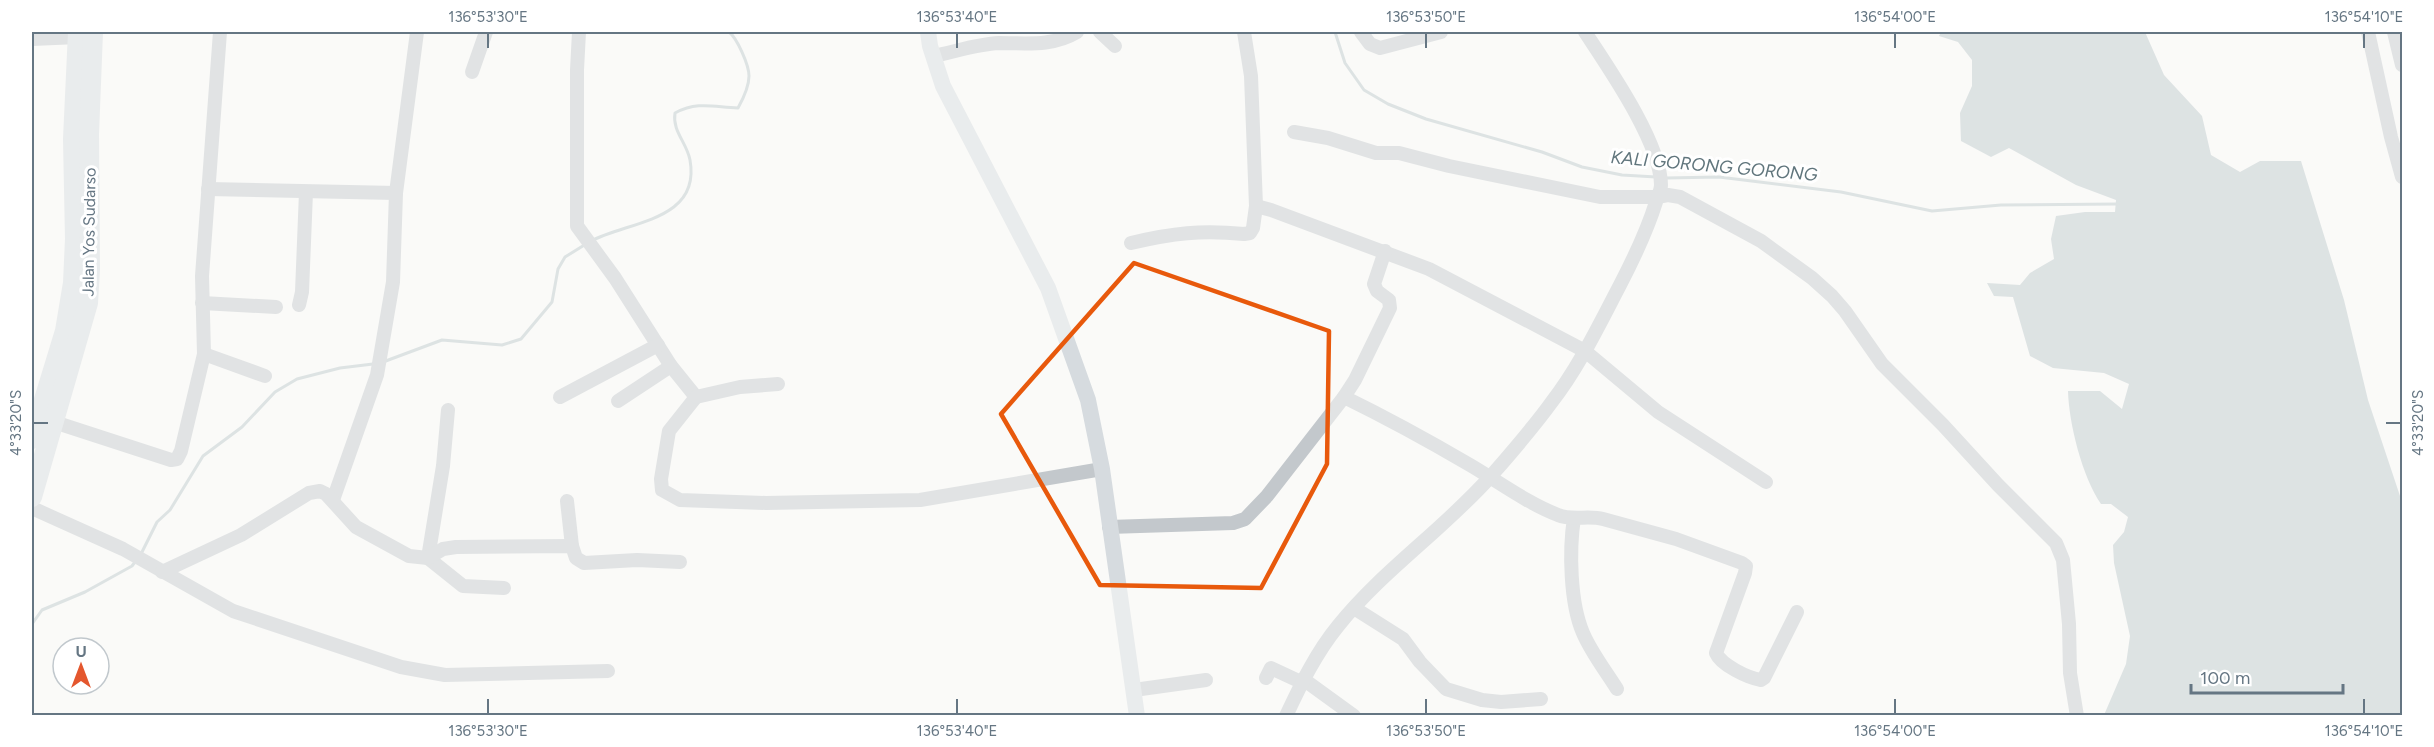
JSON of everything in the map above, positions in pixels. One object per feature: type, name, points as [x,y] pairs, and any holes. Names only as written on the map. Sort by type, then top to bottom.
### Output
[{"type":"highway","name":"Jalan Yos Sudarso","points":[[32,497],[41,419],[68,318],[83,239],[73,139],[83,33]]},
{"type":"highway","name":"Jalan Yos Sudarso","points":[[32,439],[41,419]]},
{"type":"main road","points":[[928,32],[943,86],[1048,288],[1088,400],[1102,469],[1137,716]]},
{"type":"street","points":[[41,419],[171,460],[177,459],[181,451],[204,354],[202,303],[220,32]]},
{"type":"street","points":[[333,500],[381,358],[393,282],[396,193],[417,32]]},
{"type":"street","points":[[472,72],[486,32]]},
{"type":"street","points":[[579,32],[576,208],[578,226],[671,366],[696,397]]},
{"type":"street","points":[[933,56],[998,43],[1037,44],[1070,36],[1077,32]]},
{"type":"street","points":[[1100,32],[1114,46]]},
{"type":"street","points":[[1131,243],[1174,233],[1250,232],[1253,228],[1256,206],[1251,76],[1244,32]]},
{"type":"street","points":[[1361,32],[1370,44],[1380,48],[1441,32]]},
{"type":"street","points":[[1286,716],[1302,681],[1323,646],[1354,608],[1490,477],[1552,403],[1585,351],[1652,219],[1659,192],[1658,163],[1648,138],[1585,32]]},
{"type":"street","points":[[2368,32],[2391,137],[2403,177]]},
{"type":"street","points":[[2394,32],[2403,65]]},
{"type":"street","points":[[32,39],[83,33]]},
{"type":"street","points":[[1294,132],[1328,138],[1376,153],[1399,153],[1459,168],[1593,195],[1659,192],[1687,199],[1761,242],[1812,278],[1845,311],[1882,364],[2056,543],[2063,560],[2069,624],[2070,672],[2077,716]]},
{"type":"street","points":[[208,189],[396,193]]},
{"type":"street","points":[[299,305],[302,292],[306,192]]},
{"type":"street","points":[[1256,206],[1429,268],[1585,351],[1658,412],[1766,483]]},
{"type":"street","points":[[1109,527],[1233,523],[1245,519],[1288,471],[1355,380],[1390,308],[1389,300],[1377,291],[1374,284],[1385,251]]},
{"type":"street","points":[[202,303],[276,307]]},
{"type":"street","points":[[560,397],[658,345]]},
{"type":"street","points":[[204,354],[265,376]]},
{"type":"street","points":[[618,401],[671,366]]},
{"type":"street","points":[[778,384],[740,387],[696,397],[669,431],[662,490],[680,500],[766,503],[921,500],[1102,469]]},
{"type":"street","points":[[1344,397],[1557,515],[1574,518],[1593,516],[1676,539],[1742,563],[1746,566],[1745,573],[1716,653],[1720,660],[1754,679],[1764,678],[1797,612]]},
{"type":"street","points":[[428,558],[443,466],[448,410]]},
{"type":"street","points":[[162,572],[241,535],[309,493],[320,491],[333,500],[356,527],[409,556],[428,558],[463,586],[504,588]]},
{"type":"street","points":[[567,501],[572,546],[576,558],[584,563],[637,560],[680,562]]},
{"type":"street","points":[[32,508],[123,549],[233,611],[427,673],[445,675],[608,671]]},
{"type":"street","points":[[1574,518],[1570,554],[1577,615],[1585,637],[1617,688]]},
{"type":"street","points":[[428,558],[443,549],[456,547],[572,546]]},
{"type":"street","points":[[1354,608],[1403,639],[1420,662],[1446,688],[1501,709],[1541,699]]},
{"type":"street","points":[[1266,678],[1271,668],[1302,681],[1354,716]]},
{"type":"street","points":[[1134,690],[1206,680]]},
{"type":"highlighted area","points":[[1134,263],[1329,331],[1327,464],[1261,588],[1100,585],[1001,414]]},
{"type":"shaded area","points":[[1941,32],[2145,32],[2164,75],[2202,116],[2211,155],[2240,172],[2260,161],[2301,161],[2344,300],[2368,400],[2402,502],[2402,715],[2104,715],[2126,664],[2130,636],[2114,563],[2113,545],[2124,532],[2128,517],[2111,504],[2101,504],[2094,492],[2082,465],[2071,419],[2068,391],[2100,391],[2122,409],[2129,384],[2104,373],[2053,368],[2030,356],[2013,297],[1994,296],[1987,283],[2020,285],[2030,273],[2054,259],[2051,239],[2056,216],[2085,212],[2115,212],[2116,200],[2076,185],[2009,148],[1991,157],[1961,141],[1960,113],[1972,86],[1972,60],[1958,42],[1939,36]]},
{"type":"waterway","points":[[591,241],[659,216],[674,207],[685,196],[690,180],[690,160],[676,126],[675,113],[698,106],[738,108],[748,84],[749,76],[745,59],[736,40],[729,32]]},
{"type":"waterway","name":"KALI GORONG GORONG","points":[[1335,32],[1345,63],[1364,90],[1388,104],[1426,119],[1542,152],[1582,167],[1622,175],[1656,177]]},
{"type":"waterway","name":"KALI GORONG GORONG","points":[[1666,178],[1719,177],[1841,192],[1932,211],[2001,205],[2118,204]]},
{"type":"waterway","points":[[383,362],[442,340],[502,345],[521,339],[552,302],[558,269],[565,257],[586,244]]},
{"type":"waterway","points":[[141,554],[157,522],[170,510],[203,456],[242,427],[275,392],[297,379],[340,368],[373,364]]},
{"type":"waterway","points":[[32,624],[42,610],[85,592],[132,566],[135,562]]}]
